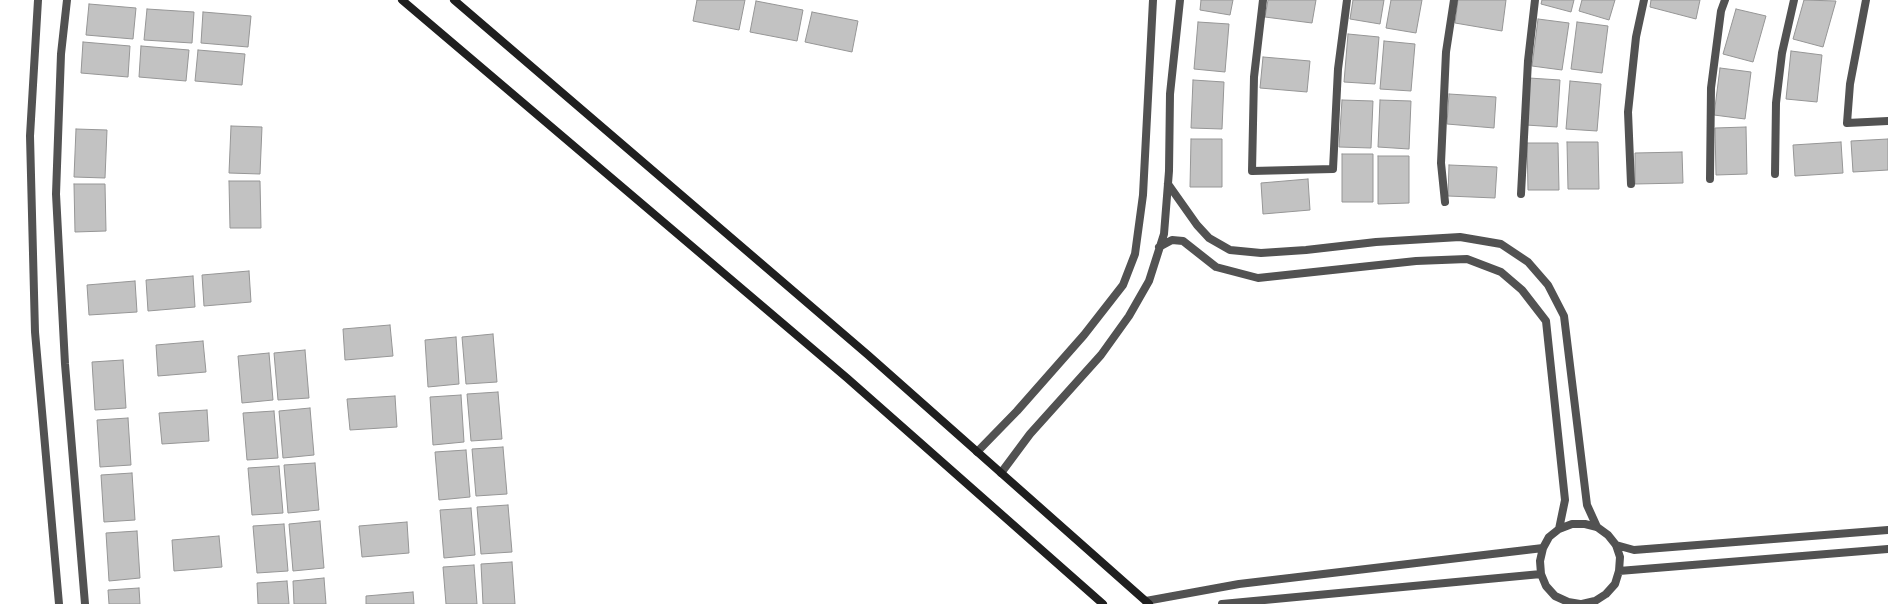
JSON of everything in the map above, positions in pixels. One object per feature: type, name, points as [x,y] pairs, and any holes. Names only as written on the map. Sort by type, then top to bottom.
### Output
[{"type":"main road","points":[[402,0],[847,378],[1103,604]]},
{"type":"main road","points":[[454,0],[868,355],[1148,603]]},
{"type":"street","points":[[38,0],[30,136],[35,332],[59,604]]},
{"type":"street","points":[[67,0],[61,54],[56,194],[65,364],[85,604]]},
{"type":"street","points":[[977,452],[1017,411],[1084,335],[1123,285],[1135,254],[1143,195],[1153,0]]},
{"type":"street","points":[[1001,473],[1030,434],[1101,355],[1129,316],[1149,281],[1164,234],[1168,184],[1170,94],[1180,0]]},
{"type":"street","points":[[1263,0],[1254,77],[1252,171],[1334,169],[1338,68],[1347,0]]},
{"type":"street","points":[[1445,202],[1441,163],[1446,52],[1454,0]]},
{"type":"street","points":[[1521,194],[1528,61],[1535,0]]},
{"type":"street","points":[[1631,184],[1628,112],[1636,37],[1644,0]]},
{"type":"street","points":[[1710,179],[1711,88],[1721,11],[1724,0]]},
{"type":"street","points":[[1775,174],[1776,103],[1782,53],[1794,0]]},
{"type":"street","points":[[1866,0],[1850,84],[1847,123],[1888,121]]},
{"type":"street","points":[[1168,184],[1197,225],[1210,238],[1230,250],[1261,253],[1306,250],[1376,242],[1460,237],[1501,244],[1528,262],[1548,285],[1564,316],[1587,505],[1597,527]]},
{"type":"street","points":[[1159,247],[1172,240],[1183,241],[1216,266],[1258,278],[1416,261],[1467,259],[1501,272],[1522,290],[1546,322],[1565,500],[1560,529]]},
{"type":"street","points":[[1572,524],[1585,524],[1597,527],[1608,535],[1616,545],[1620,557],[1620,571],[1615,584],[1606,594],[1594,603],[1581,604],[1565,602],[1556,596],[1546,586],[1541,574],[1540,561],[1543,548],[1549,537],[1560,529],[1572,524]]},
{"type":"street","points":[[1616,545],[1634,550],[1888,530]]},
{"type":"street","points":[[1148,603],[1239,584],[1543,548]]},
{"type":"street","points":[[1620,571],[1888,550]]},
{"type":"street","points":[[1222,604],[1541,574]]},
{"type":"building","points":[[697,0],[745,0],[739,30],[693,21]]},
{"type":"building","points":[[1201,0],[1233,0],[1230,15],[1200,10]]},
{"type":"building","points":[[1268,0],[1316,0],[1312,23],[1265,17]]},
{"type":"building","points":[[1353,0],[1384,0],[1380,24],[1350,19]]},
{"type":"building","points":[[1391,0],[1422,0],[1416,33],[1386,28]]},
{"type":"building","points":[[1458,0],[1506,0],[1502,31],[1455,23]]},
{"type":"building","points":[[1542,0],[1574,0],[1571,12],[1541,4]]},
{"type":"building","points":[[1582,0],[1615,0],[1609,20],[1579,11]]},
{"type":"building","points":[[1651,0],[1700,0],[1696,19],[1650,7]]},
{"type":"building","points":[[1804,0],[1836,1],[1823,47],[1793,39]]},
{"type":"building","points":[[756,1],[803,10],[797,41],[750,32]]},
{"type":"building","points":[[89,4],[136,8],[133,39],[86,35]]},
{"type":"building","points":[[147,9],[194,12],[192,43],[144,40]]},
{"type":"building","points":[[1736,9],[1766,16],[1753,62],[1723,54]]},
{"type":"building","points":[[203,12],[251,16],[248,47],[201,43]]},
{"type":"building","points":[[812,12],[858,21],[852,52],[805,42]]},
{"type":"building","points":[[1538,19],[1569,23],[1562,70],[1532,66]]},
{"type":"building","points":[[1198,22],[1229,24],[1225,72],[1194,69]]},
{"type":"building","points":[[1577,22],[1608,26],[1602,73],[1571,69]]},
{"type":"building","points":[[1348,34],[1379,37],[1375,84],[1344,82]]},
{"type":"building","points":[[1384,41],[1415,44],[1411,91],[1380,89]]},
{"type":"building","points":[[83,42],[130,46],[128,77],[81,73]]},
{"type":"building","points":[[141,46],[189,50],[186,81],[139,77]]},
{"type":"building","points":[[198,50],[245,54],[242,85],[195,81]]},
{"type":"building","points":[[1791,51],[1822,55],[1817,102],[1786,99]]},
{"type":"building","points":[[1263,57],[1310,61],[1307,92],[1260,88]]},
{"type":"building","points":[[1720,68],[1751,72],[1745,119],[1714,115]]},
{"type":"building","points":[[1529,78],[1560,80],[1557,127],[1526,125]]},
{"type":"building","points":[[1193,80],[1224,82],[1222,129],[1191,128]]},
{"type":"building","points":[[1570,81],[1601,84],[1597,131],[1566,129]]},
{"type":"building","points":[[1449,94],[1496,97],[1494,128],[1447,124]]},
{"type":"building","points":[[1342,100],[1373,101],[1371,148],[1339,147]]},
{"type":"building","points":[[1380,100],[1411,101],[1409,149],[1378,147]]},
{"type":"building","points":[[231,126],[262,127],[260,174],[229,173]]},
{"type":"building","points":[[1746,127],[1747,174],[1716,175],[1715,128]]},
{"type":"building","points":[[76,129],[107,130],[105,178],[74,177]]},
{"type":"building","points":[[1191,139],[1222,139],[1222,187],[1190,187]]},
{"type":"building","points":[[1888,139],[1888,170],[1853,172],[1851,141]]},
{"type":"building","points":[[1567,142],[1598,142],[1599,189],[1568,189]]},
{"type":"building","points":[[1841,142],[1843,173],[1795,176],[1793,145]]},
{"type":"building","points":[[1527,143],[1558,143],[1559,190],[1528,190]]},
{"type":"building","points":[[1682,152],[1683,183],[1635,184],[1635,153]]},
{"type":"building","points":[[1342,154],[1373,154],[1373,202],[1342,202]]},
{"type":"building","points":[[1378,156],[1409,156],[1409,203],[1378,204]]},
{"type":"building","points":[[1449,165],[1497,167],[1495,198],[1448,196]]},
{"type":"building","points":[[1308,179],[1310,210],[1263,214],[1261,183]]},
{"type":"building","points":[[229,181],[260,181],[261,228],[230,228]]},
{"type":"building","points":[[74,184],[105,184],[106,231],[75,232]]},
{"type":"building","points":[[249,271],[251,302],[204,306],[202,275]]},
{"type":"building","points":[[193,276],[195,307],[148,311],[146,280]]},
{"type":"building","points":[[135,281],[137,312],[89,315],[87,285]]},
{"type":"building","points":[[390,325],[393,356],[345,360],[343,329]]},
{"type":"building","points":[[493,334],[497,382],[466,384],[462,337]]},
{"type":"building","points":[[456,337],[459,384],[428,387],[425,340]]},
{"type":"building","points":[[203,341],[206,372],[158,376],[156,345]]},
{"type":"building","points":[[305,350],[309,398],[278,400],[274,353]]},
{"type":"building","points":[[269,353],[273,400],[242,403],[238,356]]},
{"type":"building","points":[[123,360],[126,408],[95,410],[92,362]]},
{"type":"building","points":[[498,392],[502,439],[471,441],[467,394]]},
{"type":"building","points":[[461,395],[464,442],[433,445],[430,397]]},
{"type":"building","points":[[395,396],[397,427],[350,430],[347,399]]},
{"type":"building","points":[[310,408],[314,455],[283,458],[279,411]]},
{"type":"building","points":[[207,410],[209,441],[162,444],[159,413]]},
{"type":"building","points":[[274,411],[278,458],[247,460],[243,413]]},
{"type":"building","points":[[128,418],[131,465],[100,467],[97,420]]},
{"type":"building","points":[[503,447],[507,494],[476,496],[472,449]]},
{"type":"building","points":[[466,450],[470,497],[439,500],[435,452]]},
{"type":"building","points":[[315,463],[319,510],[288,513],[284,465]]},
{"type":"building","points":[[279,466],[283,513],[252,515],[248,468]]},
{"type":"building","points":[[132,473],[135,520],[104,522],[101,475]]},
{"type":"building","points":[[508,505],[512,552],[481,554],[477,507]]},
{"type":"building","points":[[471,508],[475,555],[444,558],[440,510]]},
{"type":"building","points":[[320,521],[324,568],[293,571],[289,524]]},
{"type":"building","points":[[407,522],[409,553],[362,557],[359,526]]},
{"type":"building","points":[[284,524],[288,571],[257,573],[253,526]]},
{"type":"building","points":[[137,531],[140,578],[109,581],[106,533]]},
{"type":"building","points":[[219,536],[222,567],[174,571],[172,540]]},
{"type":"building","points":[[512,562],[515,604],[483,604],[481,564]]},
{"type":"building","points":[[474,565],[477,604],[446,604],[443,567]]},
{"type":"building","points":[[324,578],[326,604],[294,604],[293,581]]},
{"type":"building","points":[[287,581],[289,604],[258,604],[257,583]]},
{"type":"building","points":[[139,588],[140,604],[109,604],[108,590]]},
{"type":"building","points":[[413,592],[414,604],[366,604],[366,596]]}]
